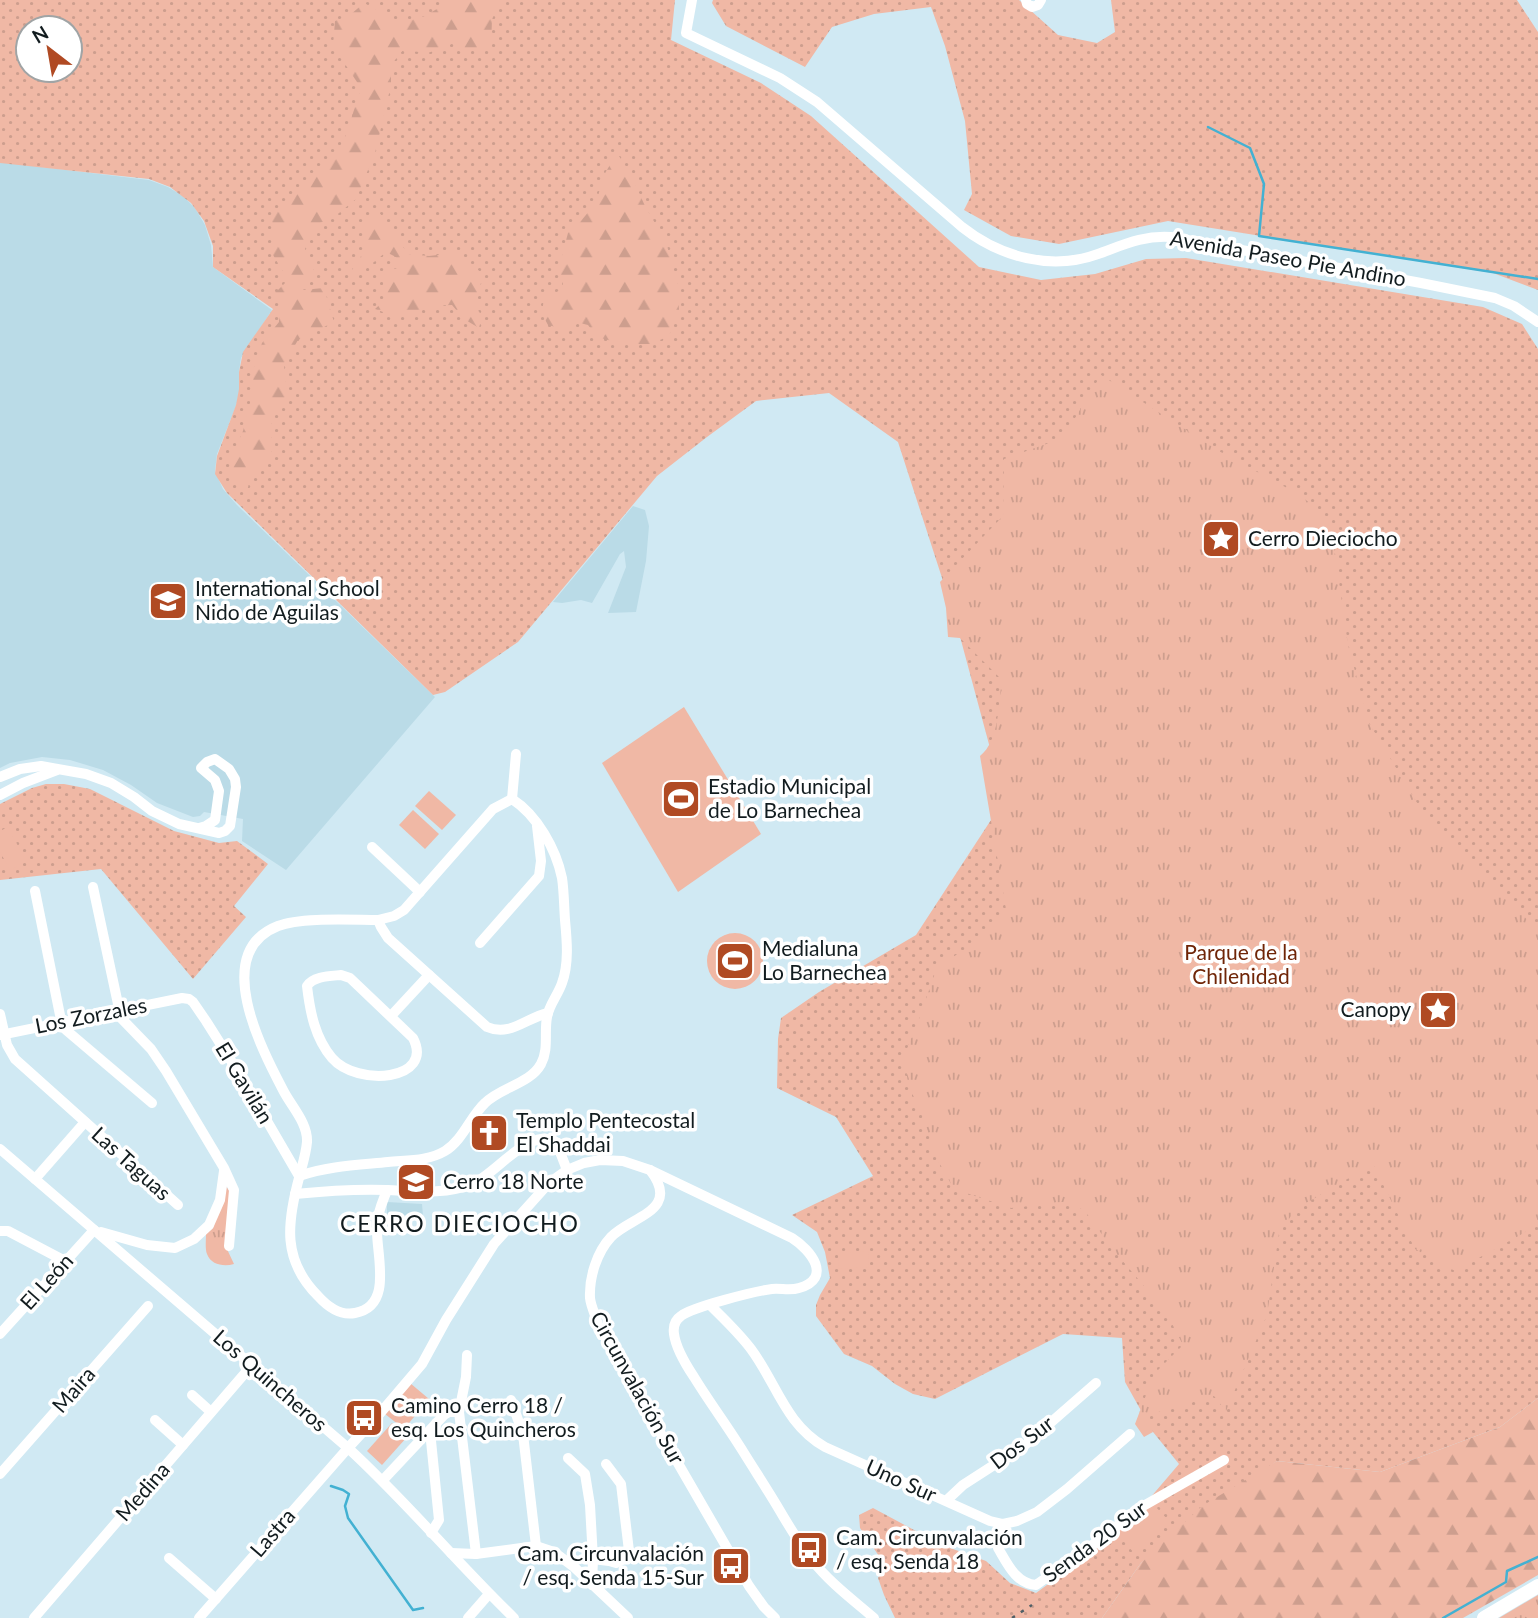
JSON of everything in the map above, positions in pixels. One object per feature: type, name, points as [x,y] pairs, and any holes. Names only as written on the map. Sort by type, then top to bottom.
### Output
[{"type":"street","name":"Avenida Paseo Pie Andino","points":[[692,0],[686,33],[780,78],[817,102],[962,227],[983,242],[1006,253],[1044,261],[1070,261],[1140,239],[1171,237],[1494,298],[1514,306],[1538,322]]},
{"type":"street","points":[[1026,0],[1032,7],[1038,5],[1041,0]]},
{"type":"street","points":[[512,799],[516,754]]},
{"type":"street","points":[[0,776],[41,766],[99,778],[123,789],[161,816],[179,824],[219,833],[230,826],[236,787],[229,769],[215,759],[209,760],[201,768],[215,780],[219,791],[215,820],[199,828]]},
{"type":"street","points":[[20,769],[24,775],[23,783]]},
{"type":"street","points":[[0,795],[57,770]]},
{"type":"street","points":[[299,1176],[333,1167],[432,1158],[448,1149],[485,1103],[531,1075],[540,1066],[546,1051],[545,1030],[548,1013],[562,983],[566,955],[562,878],[547,840],[536,822],[523,806],[512,799]]},
{"type":"street","points":[[387,1190],[377,1223],[380,1286],[377,1297],[360,1312],[345,1313],[335,1310],[315,1294],[301,1275],[292,1254],[289,1224],[306,1151],[306,1131],[281,1086],[254,1027],[244,981],[249,950],[270,930],[282,925],[308,921],[378,920],[399,914],[493,809],[512,799]]},
{"type":"street","points":[[480,943],[539,876],[541,861],[536,822]]},
{"type":"street","points":[[372,847],[420,892]]},
{"type":"street","points":[[93,887],[123,1021],[151,1049],[166,1071],[224,1168],[234,1190],[229,1246]]},
{"type":"street","points":[[34,891],[61,1023],[152,1103]]},
{"type":"street","points":[[378,920],[388,938],[483,1024],[492,1029],[508,1030],[548,1013]]},
{"type":"street","points":[[345,975],[391,1016],[414,1038],[416,1059],[397,1073],[377,1077],[356,1074],[333,1059],[319,1038],[307,984],[313,980],[345,975]]},
{"type":"street","points":[[391,1016],[429,975]]},
{"type":"street","name":"Los Zorzales","points":[[2,1034],[183,998]]},
{"type":"street","name":"El Gavilán","points":[[183,998],[193,1002],[206,1021],[299,1176]]},
{"type":"street","name":"Las Taguas","points":[[0,1014],[2,1034],[15,1059],[178,1205]]},
{"type":"street","name":"Las Taguas","points":[[34,1179],[85,1122]]},
{"type":"street","points":[[295,1194],[338,1190],[423,1192],[450,1189],[473,1184],[489,1175],[533,1140],[553,1139],[559,1144],[567,1170],[593,1161],[630,1162],[792,1238],[807,1249],[814,1260],[814,1278],[801,1288],[762,1291],[692,1310],[676,1321],[673,1327],[674,1337],[683,1357],[811,1559],[825,1575],[874,1618]]},
{"type":"street","name":"Los Quincheros","points":[[0,1149],[348,1448],[383,1480],[514,1618]]},
{"type":"street","points":[[0,1157],[12,1159]]},
{"type":"street","points":[[94,1230],[147,1245],[175,1248],[194,1239],[209,1225],[220,1200],[224,1168]]},
{"type":"street","name":"Lastra","points":[[199,1618],[422,1364],[494,1244],[549,1183],[567,1170]]},
{"type":"street","name":"Circunvalación Sur","points":[[650,1170],[660,1190],[658,1203],[649,1213],[616,1233],[604,1247],[597,1259],[590,1300],[598,1325],[749,1586],[775,1618]]},
{"type":"street","name":"El León","points":[[0,1335],[94,1230]]},
{"type":"street","points":[[0,1231],[8,1231],[65,1261]]},
{"type":"street","name":"Uno Sur","points":[[710,1305],[750,1348],[793,1420],[812,1439],[990,1521],[1003,1524]]},
{"type":"street","name":"Maira","points":[[0,1474],[148,1306]]},
{"type":"street","points":[[467,1355],[459,1412],[476,1554]]},
{"type":"street","name":"Medina","points":[[34,1618],[252,1365]]},
{"type":"street","name":"Dos Sur","points":[[947,1500],[963,1485],[1025,1445],[1096,1383]]},
{"type":"street","points":[[192,1395],[211,1412]]},
{"type":"street","points":[[511,1400],[523,1434],[536,1546]]},
{"type":"street","points":[[383,1480],[444,1415],[459,1412]]},
{"type":"street","points":[[155,1419],[183,1445]]},
{"type":"street","points":[[430,1431],[439,1520],[431,1533]]},
{"type":"street","points":[[1003,1524],[1037,1512],[1130,1434]]},
{"type":"street","points":[[568,1458],[585,1474],[590,1505],[592,1585]]},
{"type":"street","name":"Senda 20 Sur","points":[[1003,1524],[998,1548],[1011,1571],[1027,1585],[1036,1585],[1138,1509],[1224,1460]]},
{"type":"street","points":[[593,1559],[616,1563],[624,1559],[629,1551],[621,1484],[606,1464]]},
{"type":"street","points":[[451,1553],[476,1554],[536,1546],[554,1552],[574,1567],[628,1618]]},
{"type":"street","points":[[169,1558],[216,1599]]},
{"type":"street","points":[[1484,1618],[1538,1586]]},
{"type":"street","points":[[468,1618],[489,1594]]},
{"type":"shaded area","name":"International School Nido de Aguilas","points":[[0,162],[149,180],[183,196],[195,208],[205,225],[211,245],[213,267],[272,310],[241,358],[240,388],[236,406],[217,454],[215,471],[223,489],[435,697],[286,870],[242,841],[243,819],[204,812],[193,817],[157,803],[103,770],[70,760],[42,757],[10,763],[0,768]]},
{"type":"shaded area","points":[[633,506],[645,510],[649,526],[646,561],[636,612],[608,613],[626,567],[624,551],[592,603],[581,600],[553,602]]},
{"type":"shaded area","points":[[387,1202],[422,1204],[423,1216],[399,1215],[399,1232],[387,1233]]},
{"type":"green space","points":[[0,0],[675,0],[671,40],[761,83],[811,116],[979,267],[1041,280],[1095,274],[1146,259],[1186,258],[1483,307],[1522,324],[1538,349],[1538,1398],[1500,1427],[1380,1472],[1277,1461],[1141,1563],[1102,1618],[895,1618],[878,1578],[885,1565],[860,1528],[859,1515],[873,1508],[942,1545],[986,1561],[1010,1583],[1036,1593],[1088,1555],[1138,1512],[1179,1464],[1153,1432],[1125,1382],[1122,1338],[1063,1334],[935,1399],[913,1394],[872,1366],[844,1354],[816,1316],[816,1305],[830,1278],[825,1252],[817,1232],[792,1215],[873,1176],[836,1117],[777,1088],[781,1018],[819,992],[916,935],[1004,800],[955,618],[898,442],[829,393],[756,401],[657,476],[518,642],[445,692],[433,695],[227,493],[215,474],[217,456],[236,405],[243,352],[273,309],[213,267],[213,246],[204,221],[191,203],[170,187],[149,179],[0,163]]},
{"type":"green space","points":[[452,0],[502,0],[492,19],[491,47],[467,50],[454,43],[428,53],[403,50],[391,65],[391,85],[375,153],[356,199],[333,218],[317,224],[305,249],[313,263],[313,279],[302,290],[324,288],[334,322],[298,340],[284,364],[287,401],[271,416],[271,455],[250,478],[247,492],[230,480],[230,460],[243,431],[252,395],[254,367],[262,343],[279,322],[279,300],[274,294],[288,280],[273,255],[272,216],[302,184],[330,165],[346,135],[361,88],[333,46],[335,21],[350,15],[364,3],[402,23],[425,16]]},
{"type":"green space","points":[[713,0],[1019,0],[1058,35],[1097,43],[1115,32],[1111,0],[1517,0],[1538,32],[1538,290],[1493,273],[1168,221],[1059,244],[1011,236],[964,210],[972,194],[965,121],[945,46],[931,7],[874,14],[832,27],[805,67],[726,26],[712,3]]},
{"type":"green space","points":[[617,153],[666,242],[678,286],[679,310],[669,336],[651,344],[623,344],[597,337],[588,325],[580,323],[564,329],[548,325],[542,314],[544,297],[564,289],[559,267],[568,233],[596,203],[604,175]]},
{"type":"green space","points":[[379,212],[408,254],[429,256],[455,253],[483,275],[475,306],[482,316],[479,328],[464,319],[452,305],[431,307],[399,318],[375,309],[387,298],[383,282],[386,272],[400,267],[396,257],[386,252],[362,272],[348,276],[363,253],[364,221]]},
{"type":"green space","name":"Parque de la Chilenidad","points":[[1101,375],[1217,450],[1298,494],[1315,507],[1332,532],[1348,645],[1369,723],[1422,811],[1538,931],[1538,1225],[1455,1271],[1415,1249],[1373,1164],[1296,1209],[1279,1233],[1267,1315],[1226,1411],[1214,1396],[1148,1415],[1153,1432],[1144,1437],[1135,1424],[1154,1374],[1183,1345],[1166,1312],[1115,1252],[1084,1210],[1063,1202],[1011,1208],[954,1189],[937,1159],[908,1083],[904,1056],[937,967],[983,938],[1007,915],[980,756],[987,749],[995,731],[1002,680],[960,638],[948,637],[946,608],[940,582],[1003,516],[1004,459],[1063,438]]},
{"type":"green space","name":"Estadio Municipal de Lo Barnechea","points":[[684,707],[761,834],[678,892],[602,763]]},
{"type":"green space","points":[[46,784],[90,789],[174,831],[219,843],[237,841],[268,864],[234,906],[246,917],[193,979],[101,869],[0,880],[0,804]]},
{"type":"green space","points":[[429,791],[456,815],[442,830],[415,806]]},
{"type":"green space","points":[[413,810],[439,834],[425,849],[399,825]]},
{"type":"green space","points":[[8,827],[26,861],[10,870],[0,852],[0,831]]},
{"type":"green space","name":"Medialuna Lo Barnechea","points":[[735,933],[746,935],[755,941],[761,950],[761,972],[755,981],[746,987],[735,989],[724,987],[715,981],[709,972],[707,961],[709,950],[715,941],[724,935]]},
{"type":"green space","points":[[226,1186],[230,1192],[226,1247],[234,1264],[226,1265],[212,1261],[207,1254],[206,1234],[213,1228]]},
{"type":"green space","points":[[868,1251],[869,1267],[839,1269],[838,1254]]},
{"type":"green space","points":[[410,1383],[429,1399],[404,1429],[385,1414]]},
{"type":"green space","points":[[1538,1398],[1538,1575],[1463,1618],[1102,1618],[1141,1563],[1202,1506],[1277,1461],[1380,1472],[1500,1427]]},
{"type":"green space","points":[[392,1423],[407,1437],[382,1465],[367,1451]]},
{"type":"green space","points":[[1155,1506],[1169,1521],[1134,1553],[1120,1537]]},
{"type":"green space","points":[[1538,1595],[1538,1618],[1499,1618]]},
{"type":"waterway","points":[[1208,127],[1250,148],[1264,184],[1259,236],[1538,279]]},
{"type":"waterway","points":[[331,1486],[349,1494],[345,1506],[348,1518],[413,1610],[423,1608]]},
{"type":"waterway","points":[[1443,1618],[1506,1582],[1507,1571],[1538,1557]]},
{"type":"railway","points":[[1012,1618],[1032,1605]]},
{"type":"place","name":"Cerro Dieciocho","points":[[1221,539]]},
{"type":"place","name":"International School Nido de Aguilas","points":[[168,601]]},
{"type":"place","name":"Estadio Municipal de Lo Barnechea","points":[[681,799]]},
{"type":"place","name":"Medialuna Lo Barnechea","points":[[735,961]]},
{"type":"place","name":"Canopy","points":[[1438,1010]]},
{"type":"place","name":"Templo Pentecostal El Shaddai","points":[[489,1133]]},
{"type":"place","name":"Cerro 18 Norte","points":[[416,1182]]},
{"type":"place","name":"Camino Cerro 18 / esq. Los Quincheros","points":[[364,1418]]},
{"type":"place","name":"Cam. Circunvalación / esq. Senda 18","points":[[809,1550]]},
{"type":"place","name":"Cam. Circunvalación / esq. Senda 15-Sur","points":[[731,1566]]},
{"type":"district","name":"CERRO DIECIOCHO","points":[[460,1224]]}]
